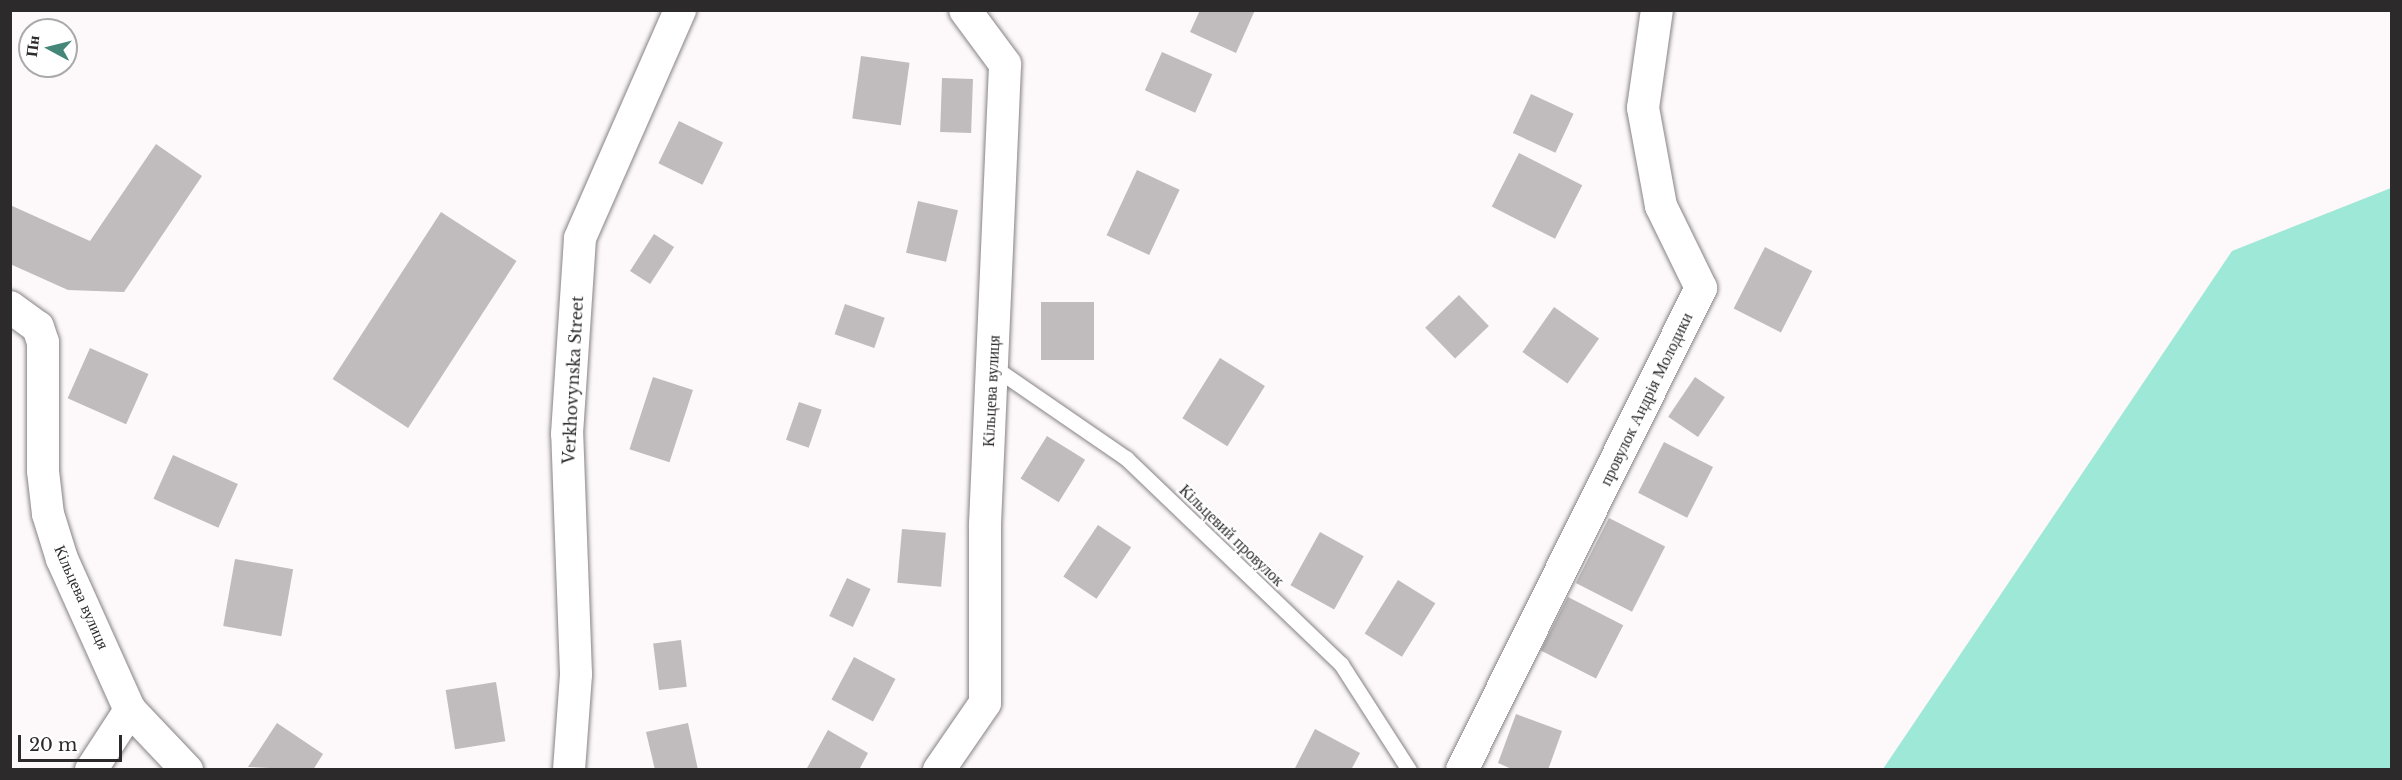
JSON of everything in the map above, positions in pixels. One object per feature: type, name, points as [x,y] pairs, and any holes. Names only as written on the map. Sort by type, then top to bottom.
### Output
[{"type":"street","name":"Verkhovynska Street","points":[[569,770],[576,674],[567,434],[580,238],[680,10]]},
{"type":"street","name":"Кільцева вулиця","points":[[939,770],[985,703],[985,524],[1005,64],[965,10]]},
{"type":"street","name":"провулок Андрія Молодики","points":[[1462,770],[1701,288],[1661,206],[1643,108],[1657,10]]},
{"type":"street","name":"Кільцева вулиця","points":[[10,307],[38,327],[44,342],[43,471],[48,514],[62,559],[130,710],[187,770]]},
{"type":"street","points":[[91,770],[130,710]]},
{"type":"lane","name":"Кільцевий провулок","points":[[992,366],[1126,458],[1341,664],[1409,770]]},
{"type":"shaded area","points":[[2391,188],[2391,769],[1883,769],[2232,251]]},
{"type":"building","points":[[1200,10],[1255,10],[1236,53],[1190,32]]},
{"type":"building","points":[[1162,52],[1212,74],[1195,113],[1145,90]]},
{"type":"building","points":[[861,56],[910,63],[901,125],[852,118]]},
{"type":"building","points":[[942,78],[973,79],[971,133],[940,132]]},
{"type":"building","points":[[1531,94],[1574,114],[1555,153],[1513,133]]},
{"type":"building","points":[[679,121],[723,142],[702,185],[658,163]]},
{"type":"building","points":[[156,144],[202,176],[124,292],[68,290],[10,264],[10,205],[90,241]]},
{"type":"building","points":[[1519,153],[1582,185],[1555,239],[1492,206]]},
{"type":"building","points":[[1137,170],[1180,190],[1149,255],[1107,235]]},
{"type":"building","points":[[918,201],[958,210],[946,262],[906,253]]},
{"type":"building","points":[[441,212],[516,261],[408,428],[333,379]]},
{"type":"building","points":[[654,234],[674,247],[650,284],[630,271]]},
{"type":"building","points":[[1765,247],[1812,271],[1781,333],[1734,308]]},
{"type":"building","points":[[1459,295],[1489,326],[1455,359],[1425,328]]},
{"type":"building","points":[[1041,302],[1094,302],[1094,360],[1041,360]]},
{"type":"building","points":[[845,304],[885,318],[874,348],[835,334]]},
{"type":"building","points":[[1554,307],[1599,339],[1568,384],[1522,352]]},
{"type":"building","points":[[90,348],[148,374],[126,424],[68,398]]},
{"type":"building","points":[[1220,358],[1265,386],[1227,446],[1182,418]]},
{"type":"building","points":[[653,377],[693,390],[669,462],[630,449]]},
{"type":"building","points":[[1695,377],[1725,397],[1698,437],[1668,417]]},
{"type":"building","points":[[799,402],[822,410],[809,448],[786,440]]},
{"type":"building","points":[[1047,436],[1085,460],[1059,502],[1021,478]]},
{"type":"building","points":[[1664,442],[1713,467],[1687,518],[1638,493]]},
{"type":"building","points":[[173,455],[238,484],[218,528],[153,499]]},
{"type":"building","points":[[1609,518],[1665,547],[1632,612],[1576,583]]},
{"type":"building","points":[[1098,525],[1131,547],[1096,599],[1063,576]]},
{"type":"building","points":[[902,529],[946,533],[941,587],[897,583]]},
{"type":"building","points":[[1320,532],[1364,556],[1334,610],[1290,585]]},
{"type":"building","points":[[235,559],[293,569],[281,636],[223,626]]},
{"type":"building","points":[[847,578],[871,589],[853,627],[829,616]]},
{"type":"building","points":[[1398,580],[1435,603],[1402,657],[1365,633]]},
{"type":"building","points":[[1568,597],[1623,625],[1596,679],[1541,650]]},
{"type":"building","points":[[681,640],[687,687],[659,690],[653,643]]},
{"type":"building","points":[[854,657],[895,679],[873,721],[831,699]]},
{"type":"building","points":[[496,682],[505,741],[455,749],[446,690]]},
{"type":"building","points":[[1516,714],[1562,731],[1548,770],[1514,770],[1498,763]]},
{"type":"building","points":[[277,723],[323,754],[313,770],[248,767]]},
{"type":"building","points":[[688,723],[698,770],[655,770],[646,732]]},
{"type":"building","points":[[1315,729],[1360,753],[1351,770],[1294,770]]},
{"type":"building","points":[[828,730],[868,753],[859,770],[806,770]]}]
